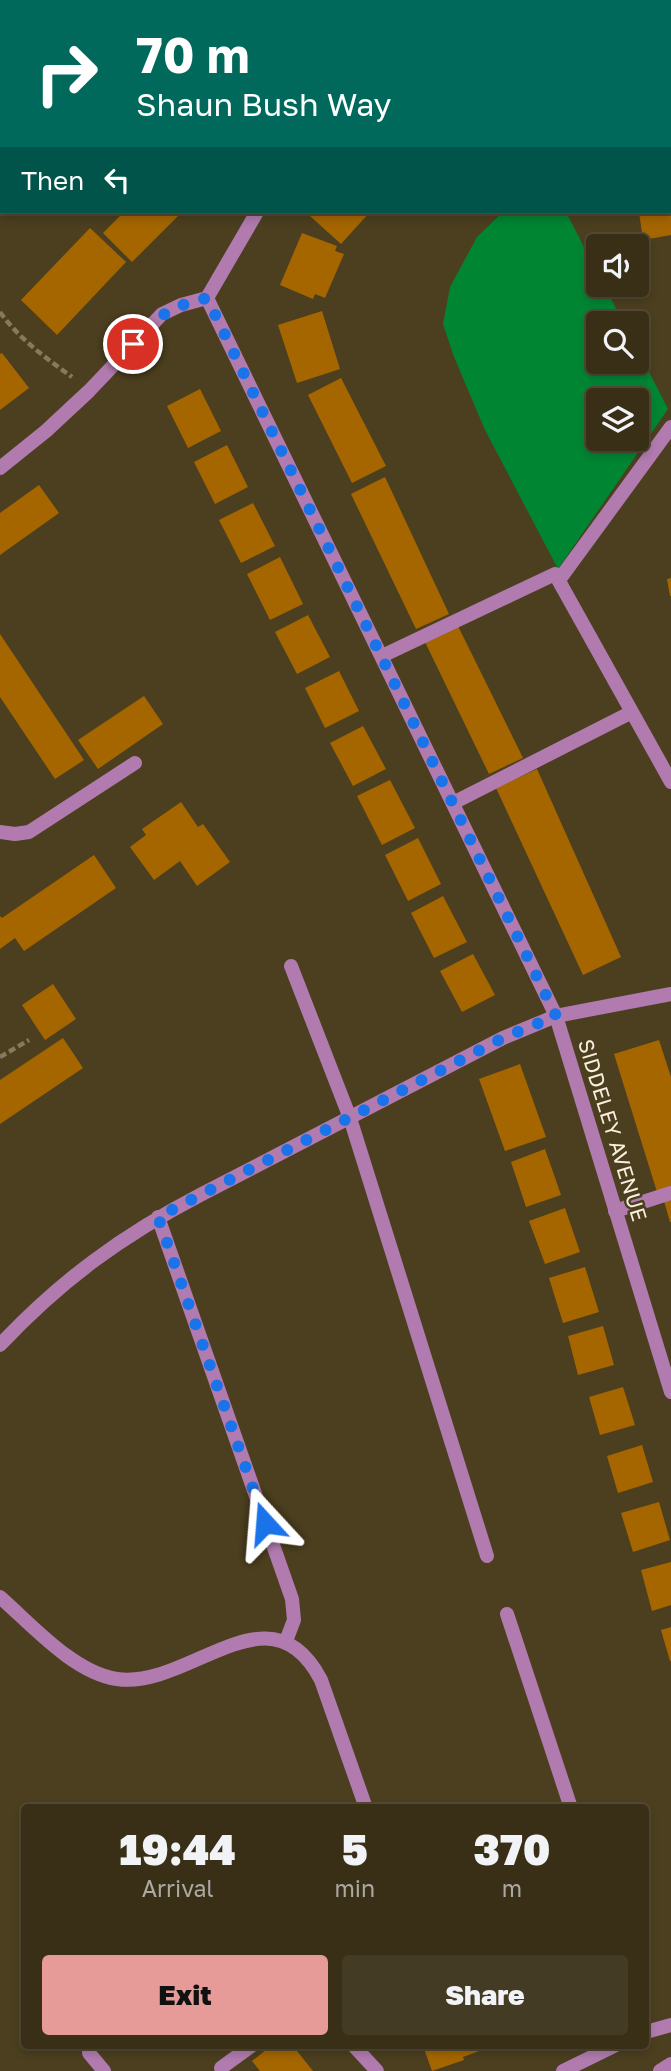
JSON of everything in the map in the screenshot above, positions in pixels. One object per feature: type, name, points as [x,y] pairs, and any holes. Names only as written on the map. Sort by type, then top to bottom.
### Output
[{"type":"street","points":[[0,468],[46,431],[89,391],[162,314],[181,305],[207,298],[256,214]]},
{"type":"street","name":"SIDDELEY AVENUE","points":[[207,298],[556,1016],[615,1211],[666,1357],[671,1392]]},
{"type":"street","points":[[559,580],[671,427]]},
{"type":"street","points":[[382,656],[555,574],[671,782]]},
{"type":"street","points":[[453,803],[632,712]]},
{"type":"street","points":[[0,832],[29,832],[135,763]]},
{"type":"street","points":[[291,966],[350,1118],[486,1556]]},
{"type":"street","points":[[0,1345],[32,1311],[61,1286],[121,1240],[158,1217],[503,1038],[556,1016],[671,994]]},
{"type":"street","points":[[615,1211],[671,1193]]},
{"type":"street","points":[[158,1217],[292,1599],[294,1620],[286,1641]]},
{"type":"street","points":[[0,1597],[75,1663],[113,1679],[133,1681],[155,1677],[238,1642],[257,1639],[286,1641],[312,1662],[321,1680],[365,1804]]},
{"type":"street","points":[[507,1614],[570,1804]]},
{"type":"street","points":[[649,2031],[671,2025]]},
{"type":"street","points":[[221,2068],[247,2049]]},
{"type":"street","points":[[357,2049],[377,2071]]},
{"type":"street","points":[[563,2071],[608,2049]]},
{"type":"street","points":[[89,2053],[104,2071]]},
{"type":"street","points":[[660,2071],[671,2064]]},
{"type":"path","points":[[0,312],[9,325],[43,356],[89,391]]},
{"type":"path","points":[[0,1057],[29,1040]]},
{"type":"green space","points":[[501,214],[567,214],[586,251],[586,297],[610,297],[617,311],[586,311],[586,374],[649,374],[649,372],[668,409],[649,437],[649,388],[586,388],[586,451],[639,451],[558,569],[485,430],[443,324],[450,287],[477,237]]},
{"type":"building","points":[[122,214],[180,214],[132,262],[103,233]]},
{"type":"building","points":[[312,214],[368,214],[341,244],[310,216]]},
{"type":"building","points":[[639,214],[671,214],[671,235],[649,239],[649,234],[642,234]]},
{"type":"building","points":[[90,228],[126,262],[57,335],[21,300]]},
{"type":"building","points":[[302,233],[337,246],[335,251],[344,254],[325,298],[315,294],[313,299],[280,285]]},
{"type":"building","points":[[322,311],[340,369],[297,383],[278,325]]},
{"type":"building","points":[[2,353],[29,388],[0,410],[0,354]]},
{"type":"building","points":[[341,378],[386,466],[352,483],[308,395]]},
{"type":"building","points":[[200,389],[221,431],[188,448],[167,406]]},
{"type":"building","points":[[227,445],[248,487],[215,504],[194,462]]},
{"type":"building","points":[[385,477],[449,614],[416,629],[351,494]]},
{"type":"building","points":[[39,485],[59,513],[0,555],[0,513]]},
{"type":"building","points":[[253,503],[275,546],[241,563],[219,520]]},
{"type":"building","points":[[280,557],[303,604],[270,620],[247,574]]},
{"type":"building","points":[[671,578],[671,596],[670,596],[667,579]]},
{"type":"building","points":[[308,615],[330,657],[297,674],[275,632]]},
{"type":"building","points":[[458,626],[523,758],[489,774],[425,642]]},
{"type":"building","points":[[0,634],[84,760],[55,779],[0,697]]},
{"type":"building","points":[[339,671],[359,711],[325,728],[305,688]]},
{"type":"building","points":[[144,696],[163,724],[98,769],[78,740]]},
{"type":"building","points":[[363,726],[386,769],[353,786],[330,743]]},
{"type":"building","points":[[537,769],[621,957],[583,975],[496,788]]},
{"type":"building","points":[[390,780],[415,828],[382,845],[357,796]]},
{"type":"building","points":[[181,802],[198,827],[203,824],[230,862],[197,886],[180,861],[154,880],[130,847],[146,835],[142,829]]},
{"type":"building","points":[[418,838],[441,884],[408,901],[385,855]]},
{"type":"building","points":[[94,855],[116,888],[24,951],[15,938],[0,949],[0,916],[2,918]]},
{"type":"building","points":[[443,896],[467,942],[434,958],[411,913]]},
{"type":"building","points":[[473,954],[495,995],[462,1012],[440,971]]},
{"type":"building","points":[[53,984],[76,1019],[45,1040],[22,1005]]},
{"type":"building","points":[[63,1038],[83,1068],[0,1124],[0,1080]]},
{"type":"building","points":[[659,1040],[671,1077],[671,1187],[657,1192],[614,1054]]},
{"type":"building","points":[[520,1064],[546,1137],[505,1151],[479,1079]]},
{"type":"building","points":[[545,1149],[561,1195],[526,1207],[511,1162]]},
{"type":"building","points":[[671,1198],[671,1222],[670,1222],[664,1201]]},
{"type":"building","points":[[565,1208],[580,1252],[545,1264],[529,1221]]},
{"type":"building","points":[[585,1267],[599,1312],[563,1323],[549,1278]]},
{"type":"building","points":[[603,1326],[614,1365],[578,1375],[568,1336]]},
{"type":"building","points":[[623,1387],[635,1425],[600,1435],[589,1397]]},
{"type":"building","points":[[642,1445],[653,1482],[618,1493],[607,1456]]},
{"type":"building","points":[[659,1502],[670,1540],[633,1552],[621,1513]]},
{"type":"building","points":[[671,1562],[671,1605],[652,1611],[641,1570]]},
{"type":"building","points":[[671,1627],[671,1661],[670,1661],[661,1630]]},
{"type":"building","points":[[267,2049],[295,2049],[313,2071],[260,2071],[252,2061]]},
{"type":"building","points":[[424,2049],[485,2049],[463,2057],[464,2060],[432,2071]]},
{"type":"route","points":[[133,344],[162,314],[181,305],[207,298],[556,1016],[503,1038],[158,1217],[265,1523]]}]
